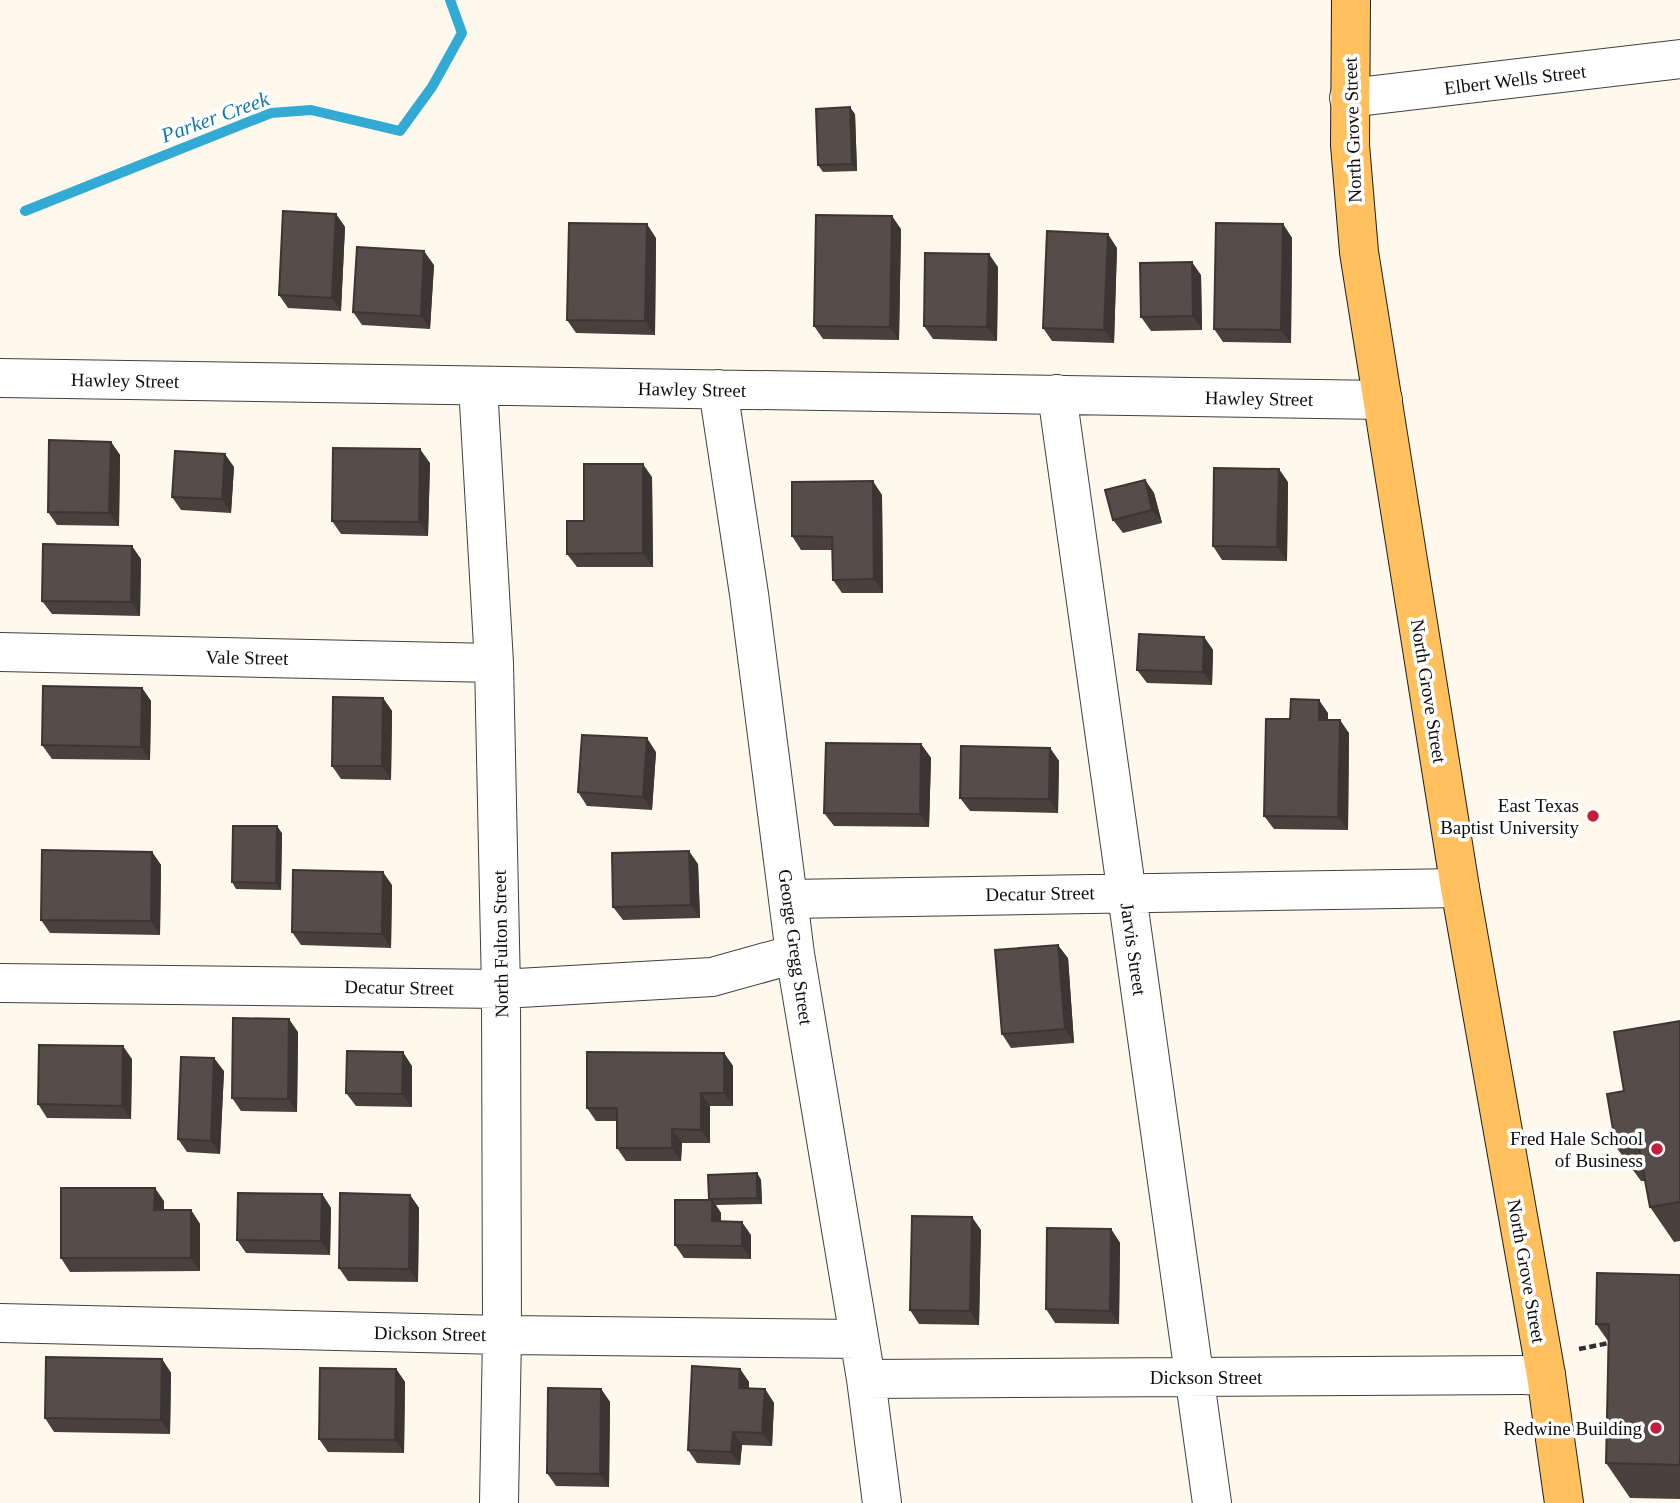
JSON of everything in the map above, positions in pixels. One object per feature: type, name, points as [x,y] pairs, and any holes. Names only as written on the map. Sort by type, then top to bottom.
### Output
[{"type":"main road","name":"North Grove Street","points":[[1351,0],[1349,98],[1359,252],[1460,888],[1546,1375],[1564,1503]]},
{"type":"street","name":"Elbert Wells Street","points":[[1349,98],[1680,59]]},
{"type":"street","name":"Hawley Street","points":[[0,378],[1383,400]]},
{"type":"street","name":"North Fulton Street","points":[[478,386],[494,663],[501,989],[502,1335],[499,1503]]},
{"type":"street","name":"George Gregg Street","points":[[718,389],[749,594],[795,954],[866,1379],[882,1503]]},
{"type":"street","name":"Jarvis Street","points":[[1057,394],[1212,1503]]},
{"type":"street","name":"Vale Street","points":[[0,652],[494,663]]},
{"type":"street","name":"Decatur Street","points":[[788,898],[1460,888]]},
{"type":"street","name":"Decatur Street","points":[[0,983],[501,989],[712,977],[795,954]]},
{"type":"street","name":"Dickson Street","points":[[0,1323],[502,1335],[859,1339]]},
{"type":"street","name":"Dickson Street","points":[[866,1379],[1546,1375]]},
{"type":"path","points":[[1576,1349],[1609,1343]]},
{"type":"building","points":[[850,107],[852,164],[818,165],[816,109]]},
{"type":"building","points":[[283,211],[336,214],[332,298],[279,295]]},
{"type":"building","points":[[816,215],[892,216],[890,327],[814,326]]},
{"type":"building","points":[[569,223],[647,224],[645,321],[567,320]]},
{"type":"building","points":[[1216,223],[1283,224],[1281,330],[1214,329]]},
{"type":"building","points":[[1047,231],[1108,234],[1104,330],[1043,328]]},
{"type":"building","points":[[357,247],[424,251],[421,316],[353,312]]},
{"type":"building","points":[[925,253],[989,254],[987,327],[924,326]]},
{"type":"building","points":[[1192,262],[1193,316],[1141,317],[1140,263]]},
{"type":"building","points":[[49,440],[111,442],[109,513],[48,512]]},
{"type":"building","points":[[333,448],[420,449],[419,522],[332,521]]},
{"type":"building","points":[[175,451],[225,454],[222,499],[172,497]]},
{"type":"building","points":[[584,464],[643,464],[643,553],[567,554],[567,521],[584,521]]},
{"type":"building","points":[[1214,468],[1279,469],[1277,547],[1213,546]]},
{"type":"building","points":[[1145,480],[1152,510],[1113,520],[1105,490]]},
{"type":"building","points":[[873,481],[874,579],[833,580],[832,537],[792,536],[792,482]]},
{"type":"building","points":[[43,544],[132,546],[131,602],[42,601]]},
{"type":"building","points":[[1139,634],[1204,637],[1203,672],[1137,670]]},
{"type":"building","points":[[43,686],[142,688],[141,747],[42,745]]},
{"type":"building","points":[[333,697],[383,698],[382,766],[332,766]]},
{"type":"building","points":[[1291,699],[1319,700],[1319,720],[1340,720],[1338,817],[1264,816],[1266,719],[1290,719]]},
{"type":"building","points":[[582,735],[647,738],[643,797],[578,792]]},
{"type":"building","points":[[826,743],[921,744],[920,814],[824,813]]},
{"type":"building","points":[[961,746],[1050,748],[1049,799],[960,798]]},
{"type":"building","points":[[233,826],[277,826],[276,883],[232,882]]},
{"type":"building","points":[[42,850],[152,852],[151,921],[41,920]]},
{"type":"building","points":[[689,851],[691,905],[613,907],[612,853]]},
{"type":"building","points":[[293,870],[383,872],[382,934],[292,932]]},
{"type":"building","points":[[1058,945],[1065,1029],[1002,1034],[995,950]]},
{"type":"building","points":[[233,1018],[289,1019],[288,1099],[232,1098]]},
{"type":"building","points":[[1680,1021],[1680,1202],[1650,1207],[1638,1143],[1616,1147],[1607,1094],[1624,1091],[1614,1032]]},
{"type":"building","points":[[39,1045],[123,1046],[122,1106],[38,1104]]},
{"type":"building","points":[[347,1051],[403,1052],[402,1094],[346,1093]]},
{"type":"building","points":[[587,1052],[724,1053],[724,1093],[701,1093],[701,1130],[672,1129],[672,1148],[617,1148],[617,1108],[587,1108]]},
{"type":"building","points":[[181,1057],[214,1058],[211,1141],[178,1139]]},
{"type":"building","points":[[757,1173],[757,1198],[709,1199],[708,1175]]},
{"type":"building","points":[[61,1188],[155,1188],[154,1210],[191,1210],[191,1258],[61,1258]]},
{"type":"building","points":[[238,1193],[322,1194],[321,1241],[237,1240]]},
{"type":"building","points":[[340,1193],[410,1195],[409,1269],[339,1268]]},
{"type":"building","points":[[675,1200],[712,1200],[712,1221],[742,1222],[742,1246],[675,1245]]},
{"type":"building","points":[[912,1216],[972,1217],[970,1311],[910,1310]]},
{"type":"building","points":[[1047,1228],[1111,1229],[1110,1311],[1046,1309]]},
{"type":"building","points":[[1597,1273],[1680,1275],[1680,1465],[1606,1463],[1609,1324],[1596,1324]]},
{"type":"building","points":[[46,1357],[162,1359],[161,1420],[45,1418]]},
{"type":"building","points":[[692,1366],[740,1369],[739,1388],[765,1389],[762,1433],[733,1432],[731,1452],[688,1450]]},
{"type":"building","points":[[320,1368],[396,1369],[395,1440],[319,1439]]},
{"type":"building","points":[[548,1388],[601,1389],[600,1474],[547,1473]]},
{"type":"waterway","name":"Parker Creek","points":[[25,211],[271,113],[311,110],[400,131],[432,87],[462,33],[450,0]]},
{"type":"place","name":"East Texas Baptist University","points":[[1593,816]]},
{"type":"place","name":"Fred Hale School of Business","points":[[1657,1149]]},
{"type":"place","name":"Redwine Building","points":[[1656,1428]]}]
